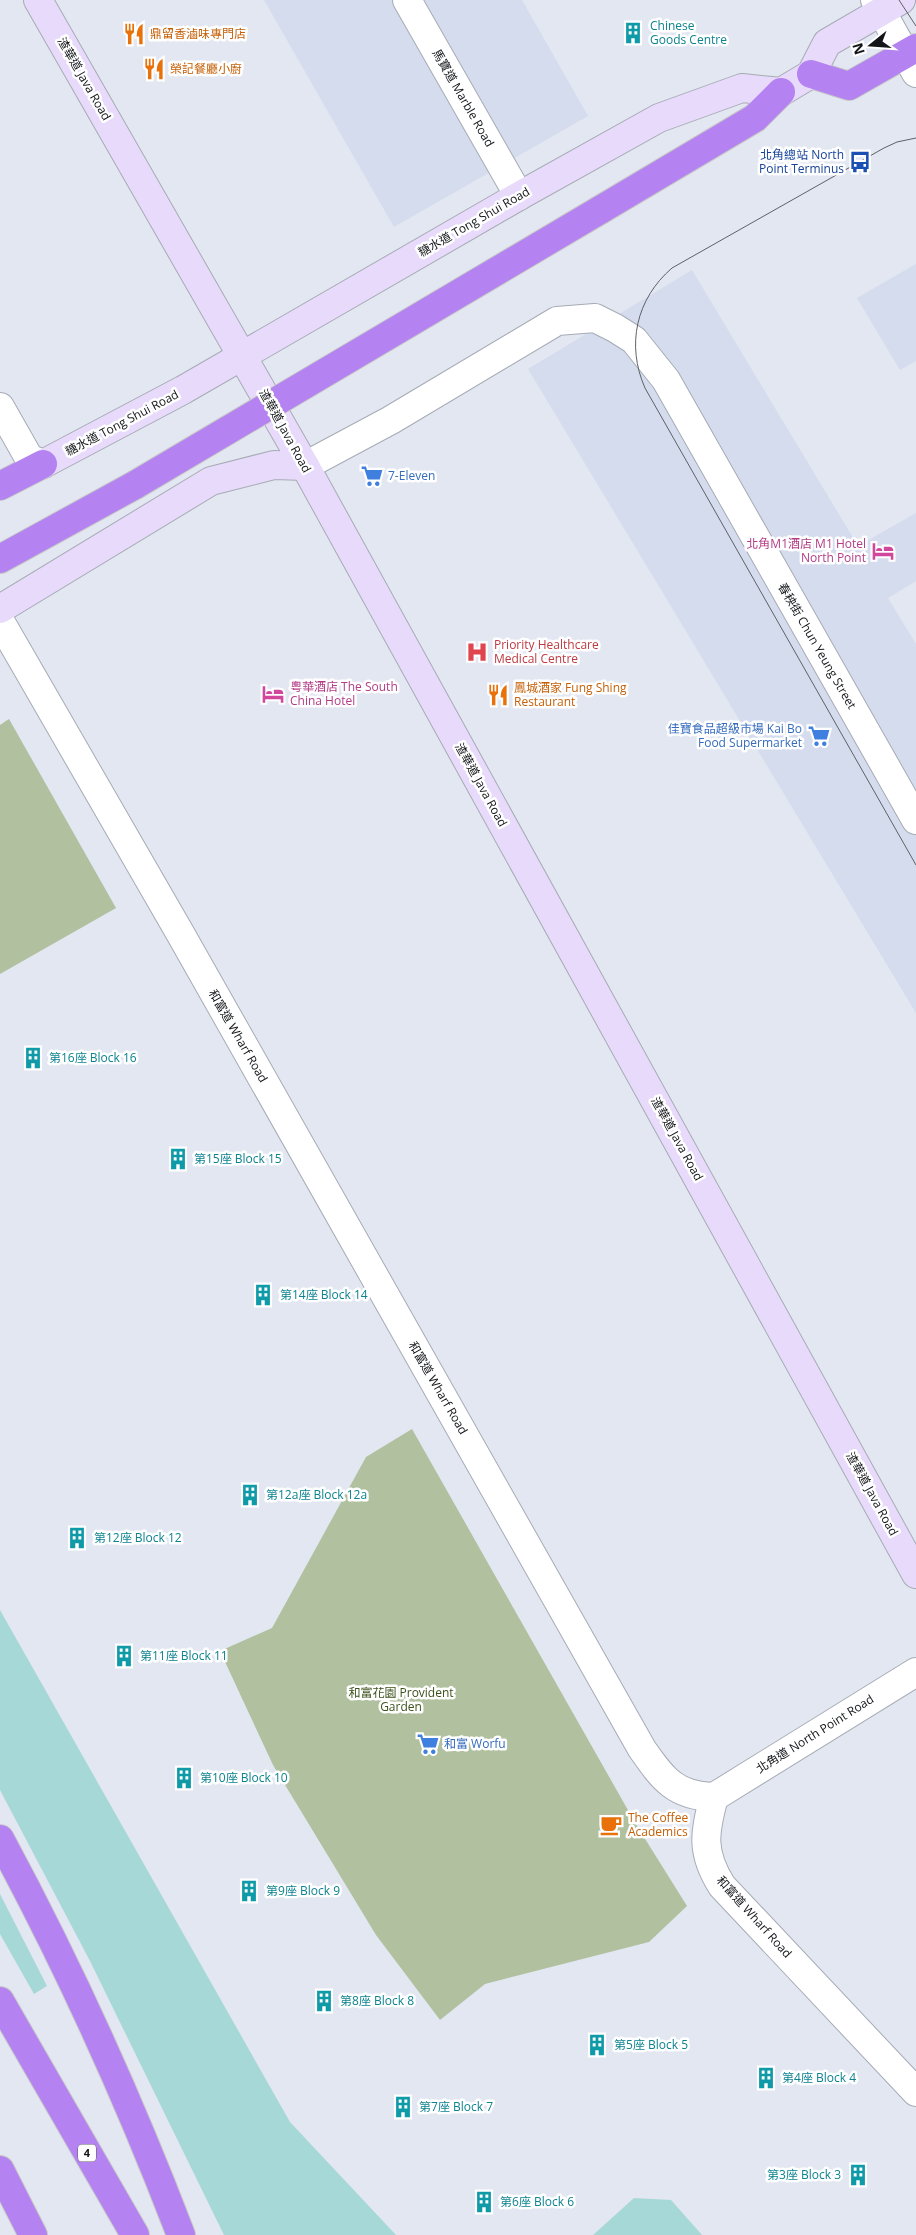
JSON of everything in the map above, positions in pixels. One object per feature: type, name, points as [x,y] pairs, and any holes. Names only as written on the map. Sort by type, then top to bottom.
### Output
[{"type":"highway","points":[[811,74],[849,86],[912,59]]},
{"type":"highway","points":[[0,559],[110,500],[755,118],[781,92]]},
{"type":"highway","points":[[0,486],[43,464]]},
{"type":"highway","points":[[0,1839],[101,2044],[145,2141],[181,2235]]},
{"type":"highway","name":"4","points":[[0,2001],[135,2235]]},
{"type":"highway","points":[[0,2170],[29,2228]]},
{"type":"highway","points":[[0,2190],[29,2228]]},
{"type":"main road","name":"渣華道 Java Road","points":[[38,0],[305,466],[916,1574]]},
{"type":"main road","points":[[781,92],[811,74],[827,44],[885,4]]},
{"type":"main road","name":"糖水道 Tong Shui Road","points":[[43,464],[183,390],[519,196],[659,118],[742,88],[781,92]]},
{"type":"main road","points":[[0,609],[210,481],[274,465],[305,466]]},
{"type":"street","name":"馬寶道 Marble Road","points":[[407,0],[519,196]]},
{"type":"street","points":[[885,4],[912,59]]},
{"type":"street","name":"春秧街 Chun Yeung Street","points":[[305,466],[399,416],[557,321],[595,318],[615,328],[634,340],[664,378],[916,820]]},
{"type":"street","points":[[0,407],[29,458],[43,464]]},
{"type":"street","name":"和富道 Wharf Road","points":[[0,621],[180,932],[642,1749],[660,1775],[678,1789],[696,1796],[714,1797],[706,1824],[706,1851],[711,1869],[722,1886],[916,2092]]},
{"type":"street","name":"北角道 North Point Road","points":[[714,1797],[916,1672]]},
{"type":"shaded area","points":[[264,0],[522,0],[588,116],[394,227]]},
{"type":"shaded area","points":[[916,264],[916,361],[900,370],[857,298]]},
{"type":"shaded area","points":[[692,270],[858,546],[916,513],[916,581],[888,598],[916,644],[916,1013],[528,369]]},
{"type":"shaded area","points":[[0,1610],[290,2122],[396,2235],[0,2235]]},
{"type":"shaded area","points":[[634,2198],[671,2200],[702,2235],[593,2235]]},
{"type":"green space","points":[[9,719],[116,908],[0,974],[0,725]]},
{"type":"green space","name":"和富花園 Provident Garden","points":[[412,1429],[637,1826],[687,1906],[649,1942],[485,1984],[440,2020],[376,1935],[273,1765],[220,1651],[272,1628],[366,1457]]},
{"type":"pier","points":[[0,1790],[90,1961],[224,2235],[0,2235],[0,1934],[34,1994],[47,1986],[0,1894]]},
{"type":"tram line","points":[[899,0],[916,26]]},
{"type":"tram line","points":[[916,138],[897,142],[884,148],[672,268],[650,294],[638,324],[636,339],[639,372],[645,388],[916,865]]},
{"type":"place","name":"Chinese Goods Centre","points":[[633,33]]},
{"type":"place","name":"鼎留香滷味專門店","points":[[134,34]]},
{"type":"place","name":"榮記餐廳小廚","points":[[154,69]]},
{"type":"place","name":"北角總站 North Point Terminus","points":[[860,162]]},
{"type":"place","name":"7-Eleven","points":[[372,476]]},
{"type":"place","name":"北角M1酒店 M1 Hotel North Point","points":[[883,551]]},
{"type":"place","name":"Priority Healthcare Medical Centre","points":[[477,652]]},
{"type":"place","name":"粵華酒店 The South China Hotel","points":[[273,694]]},
{"type":"place","name":"鳳城酒家 Fung Shing Restaurant","points":[[498,695]]},
{"type":"place","name":"佳寶食品超級市場 Kai Bo Food Supermarket","points":[[819,736]]},
{"type":"place","name":"第16座 Block 16","points":[[33,1058]]},
{"type":"place","name":"第15座 Block 15","points":[[178,1159]]},
{"type":"place","name":"第14座 Block 14","points":[[263,1295]]},
{"type":"place","name":"第12a座 Block 12a","points":[[250,1495]]},
{"type":"place","name":"第12座 Block 12","points":[[77,1538]]},
{"type":"place","name":"第11座 Block 11","points":[[124,1656]]},
{"type":"place","name":"和富 Worfu","points":[[428,1744]]},
{"type":"place","name":"第10座 Block 10","points":[[184,1778]]},
{"type":"place","name":"The Coffee Academics","points":[[611,1825]]},
{"type":"place","name":"第9座 Block 9","points":[[249,1891]]},
{"type":"place","name":"第8座 Block 8","points":[[324,2001]]},
{"type":"place","name":"第5座 Block 5","points":[[597,2045]]},
{"type":"place","name":"第4座 Block 4","points":[[766,2078]]},
{"type":"place","name":"第7座 Block 7","points":[[403,2107]]},
{"type":"place","name":"第3座 Block 3","points":[[858,2175]]},
{"type":"place","name":"第6座 Block 6","points":[[484,2202]]}]
